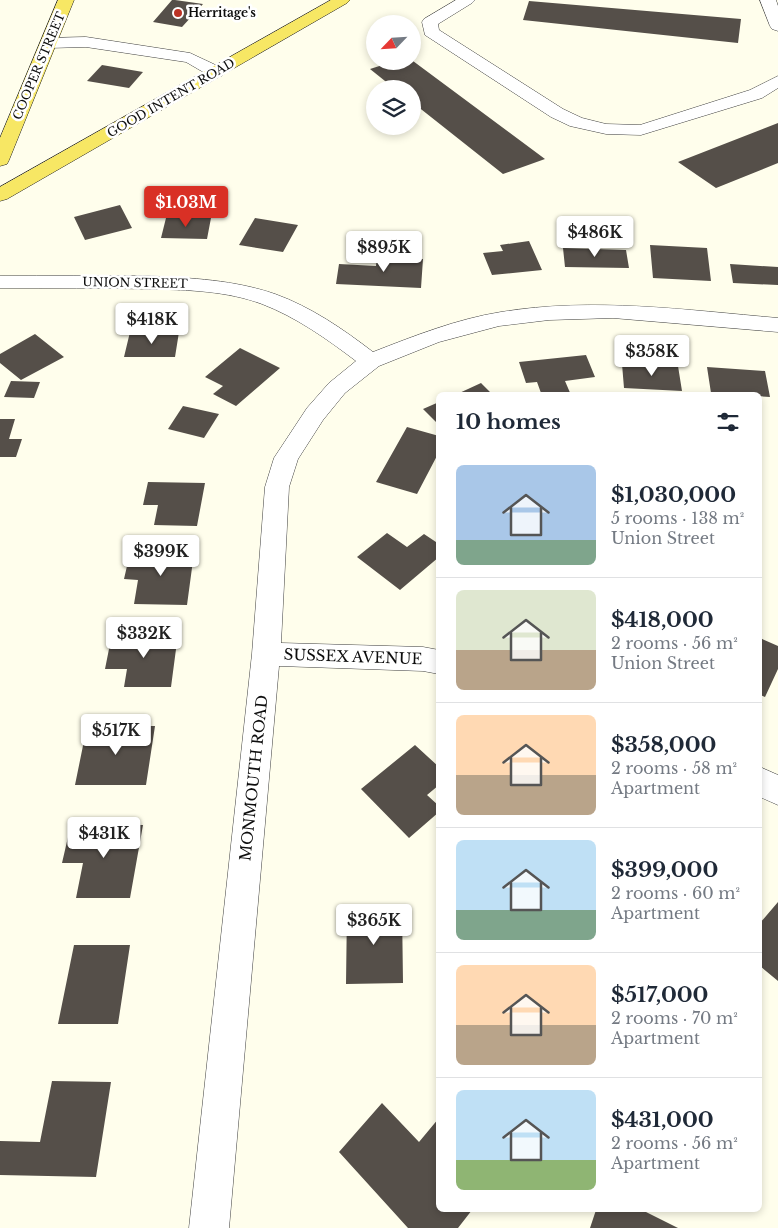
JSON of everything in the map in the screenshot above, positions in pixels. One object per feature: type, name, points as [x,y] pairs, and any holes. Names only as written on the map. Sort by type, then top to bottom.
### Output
[{"type":"main road","name":"COOPER STREET","points":[[0,160],[66,0]]},
{"type":"main road","name":"GOOD INTENT ROAD","points":[[0,196],[342,0]]},
{"type":"street","points":[[467,0],[430,22],[431,32],[557,113],[576,122],[606,129],[641,130],[756,94],[778,80]]},
{"type":"street","points":[[768,0],[778,26]]},
{"type":"street","points":[[48,43],[86,42],[190,58],[216,72]]},
{"type":"street","name":"UNION STREET","points":[[0,282],[119,281],[202,285],[254,294],[322,326],[371,360]]},
{"type":"street","name":"MONMOUTH ROAD","points":[[209,1228],[266,654],[277,487],[286,458],[315,414],[337,388],[371,360],[431,337],[500,319],[549,313],[613,311],[778,324]]},
{"type":"street","name":"SUSSEX AVENUE","points":[[266,654],[423,659],[436,661]]},
{"type":"street","points":[[762,782],[778,791]]},
{"type":"building","name":"Herritage's","points":[[172,0],[203,4],[182,27],[153,22]]},
{"type":"building","points":[[529,1],[741,19],[738,43],[523,20]]},
{"type":"building","points":[[102,65],[143,72],[129,88],[87,81]]},
{"type":"building","points":[[421,67],[545,159],[503,174],[421,109],[421,80],[384,80],[371,70],[421,70]]},
{"type":"building","points":[[778,123],[778,163],[716,188],[678,162]]},
{"type":"building","points":[[120,205],[132,228],[85,240],[74,217]]},
{"type":"building","points":[[166,218],[211,218],[207,239],[161,238]]},
{"type":"building","points":[[255,218],[298,225],[283,252],[239,245]]},
{"type":"building","points":[[529,241],[542,270],[492,275],[483,253],[503,251],[500,245]]},
{"type":"building","points":[[650,245],[707,248],[711,281],[653,278]]},
{"type":"building","points":[[563,248],[626,250],[629,268],[565,267]]},
{"type":"building","points":[[377,257],[423,259],[421,288],[336,284],[339,264],[376,266]]},
{"type":"building","points":[[730,264],[778,267],[778,285],[733,283]]},
{"type":"building","points":[[130,332],[179,332],[175,357],[124,357]]},
{"type":"building","points":[[35,334],[64,357],[21,380],[0,363],[0,354]]},
{"type":"building","points":[[240,348],[280,368],[236,406],[213,394],[223,386],[205,377]]},
{"type":"building","points":[[586,355],[595,377],[565,381],[570,392],[541,392],[537,382],[526,383],[519,362]]},
{"type":"building","points":[[622,364],[678,366],[682,391],[624,388]]},
{"type":"building","points":[[707,367],[765,371],[770,397],[762,396],[762,392],[711,392]]},
{"type":"building","points":[[11,381],[40,382],[34,398],[4,397]]},
{"type":"building","points":[[481,383],[490,392],[462,392]]},
{"type":"building","points":[[436,403],[436,422],[423,409]]},
{"type":"building","points":[[183,406],[219,414],[204,438],[168,429]]},
{"type":"building","points":[[0,419],[15,419],[9,439],[22,439],[16,457],[0,457]]},
{"type":"building","points":[[407,427],[436,435],[436,458],[417,494],[376,482]]},
{"type":"building","points":[[148,482],[205,483],[197,526],[154,525],[158,505],[143,505]]},
{"type":"building","points":[[387,533],[407,547],[424,534],[436,542],[436,560],[400,590],[357,557]]},
{"type":"building","points":[[130,553],[194,553],[187,605],[134,604],[138,580],[124,579]]},
{"type":"building","points":[[112,634],[178,634],[171,687],[124,687],[127,669],[105,669]]},
{"type":"building","points":[[762,639],[778,646],[778,669],[765,697],[762,696]]},
{"type":"building","points":[[87,726],[155,726],[146,785],[75,785]]},
{"type":"building","points":[[415,745],[436,764],[436,788],[427,795],[436,803],[436,815],[409,838],[361,789]]},
{"type":"building","points":[[71,824],[143,825],[130,898],[76,898],[83,863],[62,863]]},
{"type":"building","points":[[778,902],[778,981],[762,968],[762,921]]},
{"type":"building","points":[[347,908],[402,908],[403,983],[346,984]]},
{"type":"building","points":[[74,945],[130,945],[118,1024],[58,1024]]},
{"type":"building","points":[[52,1081],[111,1082],[96,1177],[0,1175],[0,1141],[40,1142]]},
{"type":"building","points":[[382,1103],[419,1142],[436,1122],[436,1212],[470,1212],[458,1228],[408,1228],[339,1152]]},
{"type":"building","points":[[595,1212],[646,1212],[678,1228],[590,1228]]},
{"type":"place","name":"Herritage's","points":[[178,13]]}]
